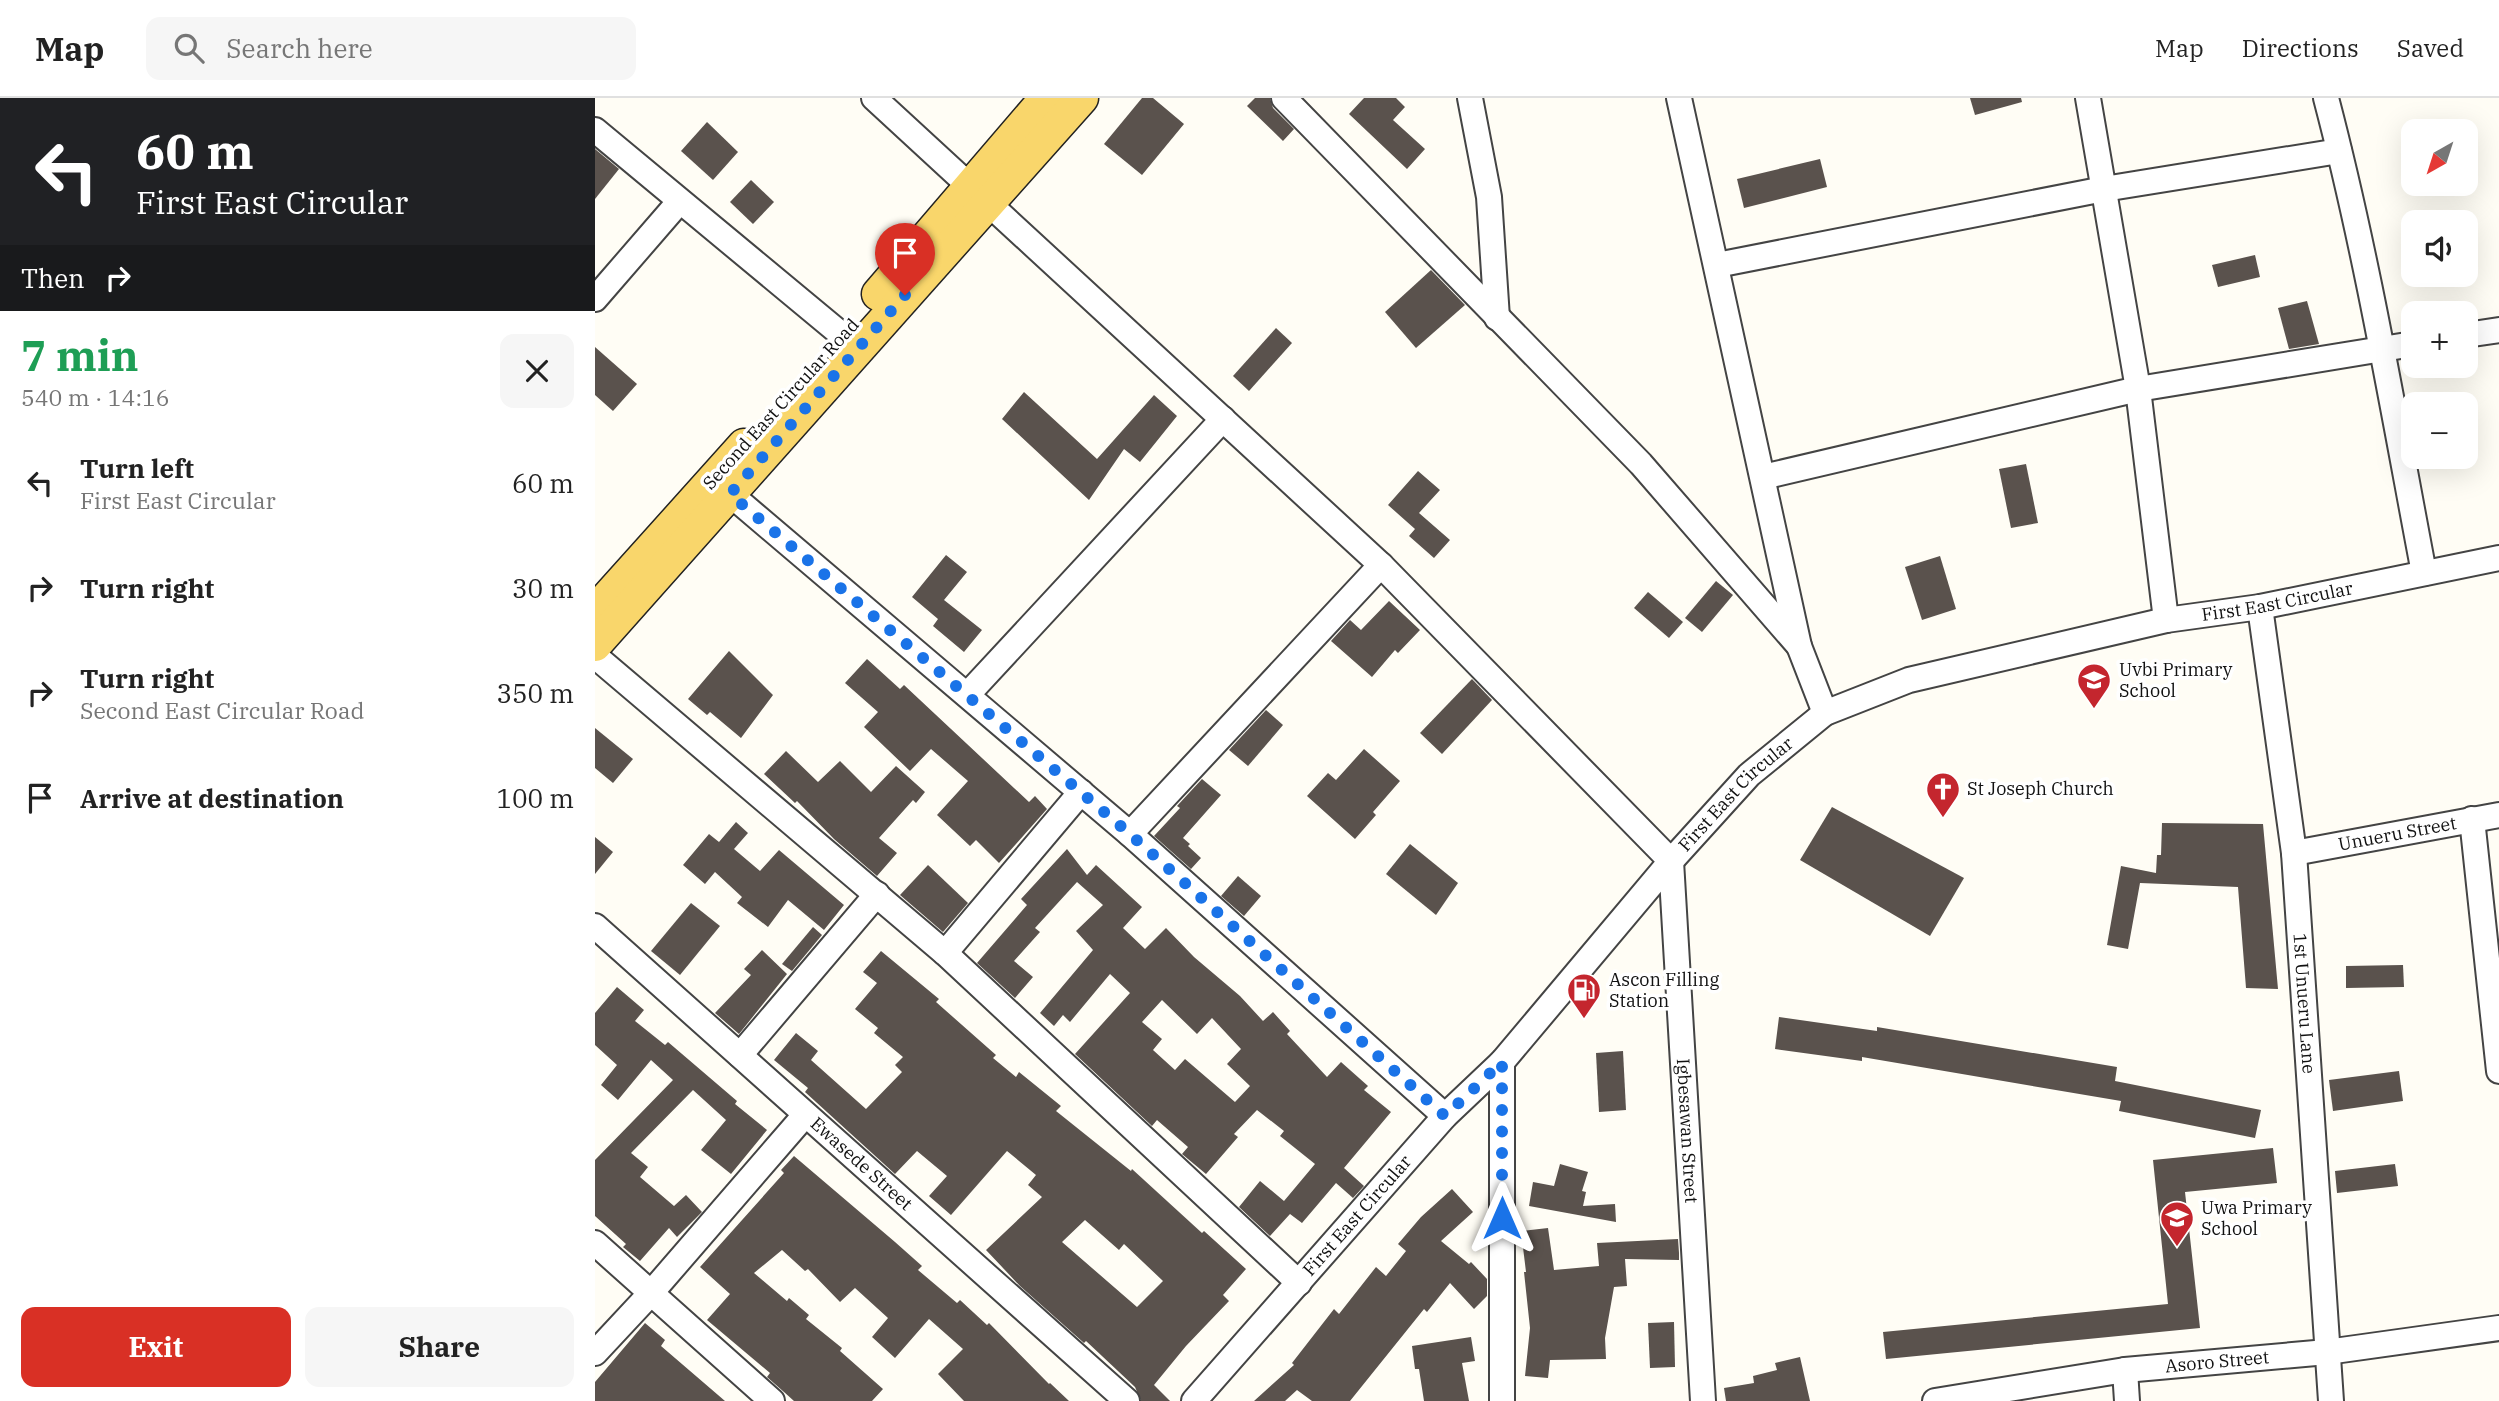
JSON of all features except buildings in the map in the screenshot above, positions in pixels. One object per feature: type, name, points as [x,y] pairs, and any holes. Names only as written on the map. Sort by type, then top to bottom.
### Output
[{"type":"main road","name":"Second East Circular Road","points":[[595,645],[856,350],[979,196],[1046,98]]},
{"type":"main road","name":"Second East Circular Road","points":[[599,599],[842,335],[979,196],[1082,98]]},
{"type":"street","points":[[874,98],[1381,565],[1671,861]]},
{"type":"street","points":[[1285,98],[1641,464],[1799,646]]},
{"type":"street","points":[[1470,98],[1489,197],[1497,318]]},
{"type":"street","points":[[1679,98],[1799,646],[1825,713]]},
{"type":"street","points":[[2088,98],[2138,389],[2166,620]]},
{"type":"street","points":[[2326,98],[2382,350],[2424,573]]},
{"type":"street","points":[[595,130],[842,335]]},
{"type":"street","points":[[1717,265],[2104,189],[2339,150]]},
{"type":"street","points":[[595,299],[679,202]]},
{"type":"street","points":[[2478,333],[2499,330]]},
{"type":"street","points":[[1763,477],[2138,389],[2401,346]]},
{"type":"street","points":[[968,694],[1223,419]]},
{"type":"street","points":[[730,494],[1130,834],[1445,1116]]},
{"type":"street","name":"First East Circular","points":[[1200,1398],[1445,1116],[1502,1062],[1671,861],[1749,775],[1825,713],[1909,680],[2166,620],[2260,607],[2499,558]]},
{"type":"street","points":[[1130,834],[1381,565]]},
{"type":"street","name":"1st Unueru Lane","points":[[2260,607],[2294,853],[2331,1401]]},
{"type":"street","points":[[595,656],[945,953],[1299,1283]]},
{"type":"street","points":[[945,953],[1081,792]]},
{"type":"street","name":"Unueru Street","points":[[2294,853],[2499,815]]},
{"type":"street","points":[[2472,819],[2499,1071]]},
{"type":"street","name":"Igbesawan Street","points":[[1671,861],[1703,1401]]},
{"type":"street","points":[[740,1055],[877,894]]},
{"type":"street","name":"Ewasede Street","points":[[595,926],[1127,1401]]},
{"type":"street","points":[[1502,1062],[1502,1401]]},
{"type":"street","points":[[595,1353],[651,1293],[805,1115]]},
{"type":"street","points":[[595,1243],[772,1401]]},
{"type":"street","name":"Asoro Street","points":[[1935,1401],[2125,1370],[2327,1352],[2499,1328]]},
{"type":"street","points":[[2125,1370],[2127,1401]]},
{"type":"place","name":"Uvbi Primary School","points":[[2094,710]]},
{"type":"place","name":"St Joseph Church","points":[[1943,819]]},
{"type":"place","name":"Ascon Filling Station","points":[[1584,1020]]},
{"type":"place","name":"Uwa Primary School","points":[[2177,1248]]},
{"type":"route","points":[[905,295],[730,494],[1130,834],[1445,1116],[1502,1062],[1502,1218]]}]
